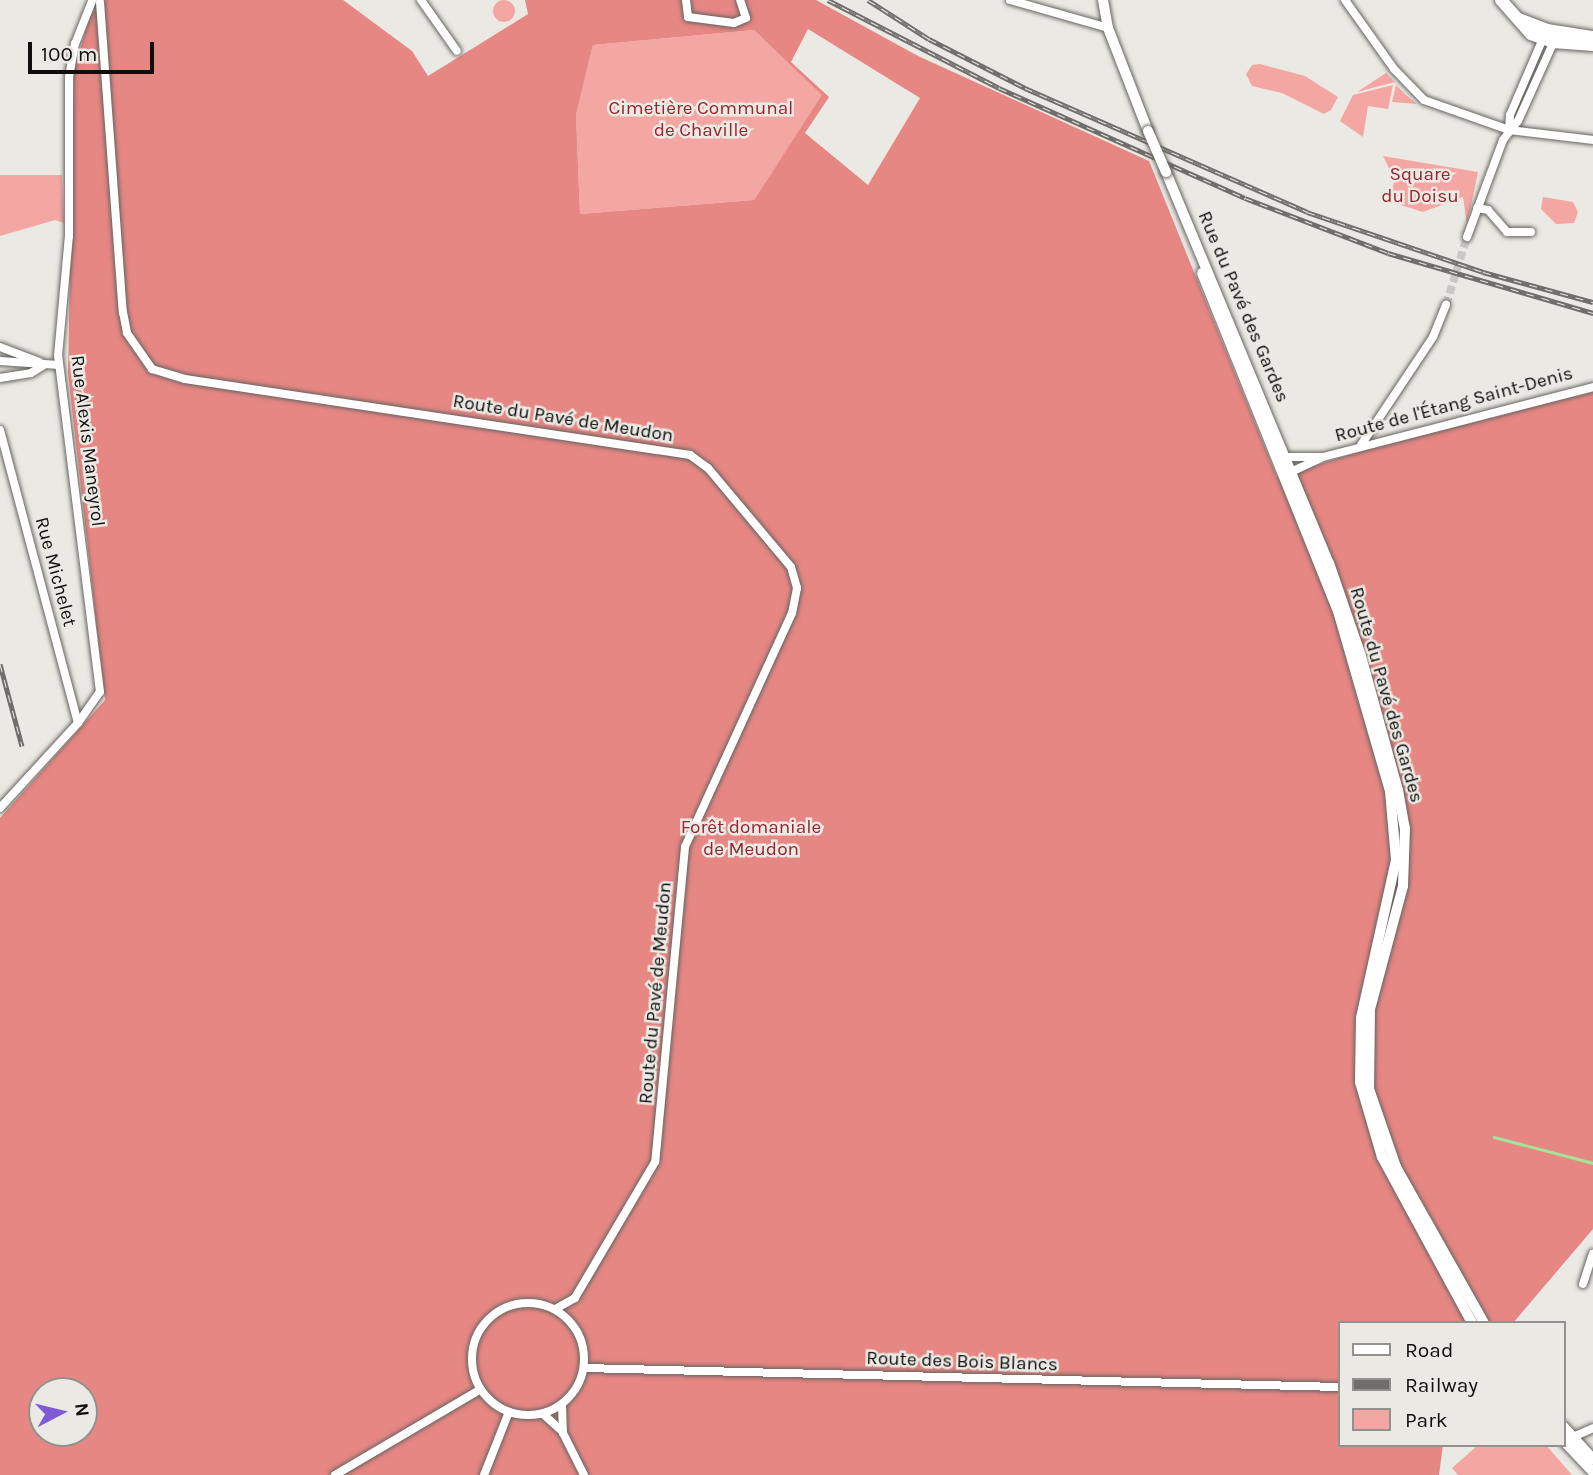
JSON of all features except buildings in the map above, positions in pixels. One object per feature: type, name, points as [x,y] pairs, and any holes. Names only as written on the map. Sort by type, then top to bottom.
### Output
[{"type":"main road","name":"Rue du Pavé des Gardes","points":[[1103,0],[1108,28],[1166,172],[1178,216],[1288,473]]},
{"type":"main road","points":[[1501,0],[1526,31],[1593,45]]},
{"type":"main road","points":[[1550,36],[1593,37]]},
{"type":"main road","name":"Route du Pavé des Gardes","points":[[1288,473],[1338,611],[1395,818],[1394,881],[1366,989],[1358,1041],[1363,1102],[1389,1172],[1471,1321]]},
{"type":"main road","name":"Route du Pavé des Gardes","points":[[1288,473],[1361,656],[1405,828],[1403,886],[1370,1009],[1369,1088],[1396,1167],[1483,1321]]},
{"type":"main road","points":[[1568,1438],[1593,1459]]},
{"type":"main road","points":[[1568,1438],[1593,1472]]},
{"type":"street","points":[[421,0],[457,51]]},
{"type":"street","points":[[686,0],[688,17],[734,23],[747,18],[740,0]]},
{"type":"street","points":[[1010,0],[1108,28]]},
{"type":"street","points":[[1345,0],[1413,92],[1437,107],[1509,130],[1593,140]]},
{"type":"street","name":"Rue Alexis Maneyrol","points":[[0,807],[97,700],[99,681],[59,365],[69,236],[69,77],[75,44],[96,1]]},
{"type":"street","name":"Route du Pavé de Meudon","points":[[96,1],[123,312],[127,332],[152,369],[184,379],[690,455],[708,468],[782,554],[793,574],[797,588],[792,613],[685,848],[655,1162],[575,1298],[555,1309]]},
{"type":"street","points":[[1468,237],[1509,130],[1510,116],[1550,36]]},
{"type":"street","points":[[1477,208],[1488,211],[1507,232],[1531,232]]},
{"type":"street","points":[[1355,448],[1366,441],[1433,337],[1446,305]]},
{"type":"street","points":[[0,346],[44,365]]},
{"type":"street","points":[[0,361],[59,365]]},
{"type":"street","points":[[0,378],[31,373],[44,365]]},
{"type":"street","name":"Route de l'Étang Saint-Denis","points":[[1288,473],[1323,457],[1593,387]]},
{"type":"street","name":"Rue Michelet","points":[[0,430],[78,723]]},
{"type":"street","name":"Route de l'Étang Saint-Denis","points":[[1282,459],[1323,457]]},
{"type":"street","points":[[1583,1284],[1593,1254]]},
{"type":"street","points":[[530,1303],[555,1309],[580,1337],[583,1368],[576,1389],[562,1405],[542,1414],[509,1412],[481,1389],[473,1370],[473,1348],[484,1324],[514,1304],[530,1303]]},
{"type":"street","name":"Route des Bois Blancs","points":[[583,1368],[1338,1387]]},
{"type":"street","points":[[334,1475],[481,1389]]},
{"type":"street","points":[[562,1405],[564,1433],[584,1475]]},
{"type":"street","points":[[484,1475],[509,1412]]},
{"type":"street","points":[[542,1414],[564,1433]]},
{"type":"street","points":[[1568,1438],[1593,1428]]},
{"type":"green space","name":"Forêt domaniale de Meudon","points":[[104,0],[343,0],[412,51],[428,76],[528,14],[525,0],[816,0],[918,56],[1149,161],[1277,477],[1395,441],[1593,392],[1593,1229],[1515,1321],[1338,1321],[1338,1447],[1443,1447],[1439,1475],[0,1475],[0,818],[105,700],[68,373],[74,69],[90,16]],"holes":[[[808,29],[920,98],[868,185],[805,133],[829,97],[791,62]],[[754,30],[822,95],[754,200],[580,214],[576,115],[593,45]]]},
{"type":"green space","points":[[504,0],[512,3],[515,11],[512,19],[504,22],[496,19],[493,11],[496,3]]},
{"type":"green space","name":"Cimetière Communal de Chaville","points":[[754,30],[823,95],[754,200],[580,214],[576,115],[593,45]]},
{"type":"green space","points":[[1260,64],[1305,76],[1338,97],[1331,110],[1324,114],[1282,93],[1252,86],[1246,74],[1252,65]]},
{"type":"green space","points":[[1386,73],[1395,82],[1357,92]]},
{"type":"green space","points":[[1393,85],[1388,109],[1368,106],[1363,137],[1340,121],[1353,95]]},
{"type":"green space","points":[[1396,85],[1406,95],[1417,104],[1392,102]]},
{"type":"green space","name":"Square du Doisu","points":[[1383,156],[1478,172],[1467,225],[1463,197],[1423,212],[1388,201],[1395,180]]},
{"type":"green space","points":[[0,175],[62,175],[64,223],[55,220],[0,236]]},
{"type":"green space","points":[[1543,197],[1573,202],[1578,212],[1574,223],[1556,224],[1541,209]]},
{"type":"green space","points":[[1476,1447],[1548,1447],[1572,1475],[1458,1475],[1452,1468]]},
{"type":"waterway","points":[[1494,1137],[1593,1163]]},
{"type":"tunnel","points":[[1446,305],[1467,237]]},
{"type":"railway","points":[[828,0],[999,88],[1245,198],[1388,253],[1593,313]]},
{"type":"railway","points":[[868,0],[929,39],[1025,88],[1307,212],[1483,272],[1593,302]]},
{"type":"railway","points":[[0,664],[22,746]]}]
